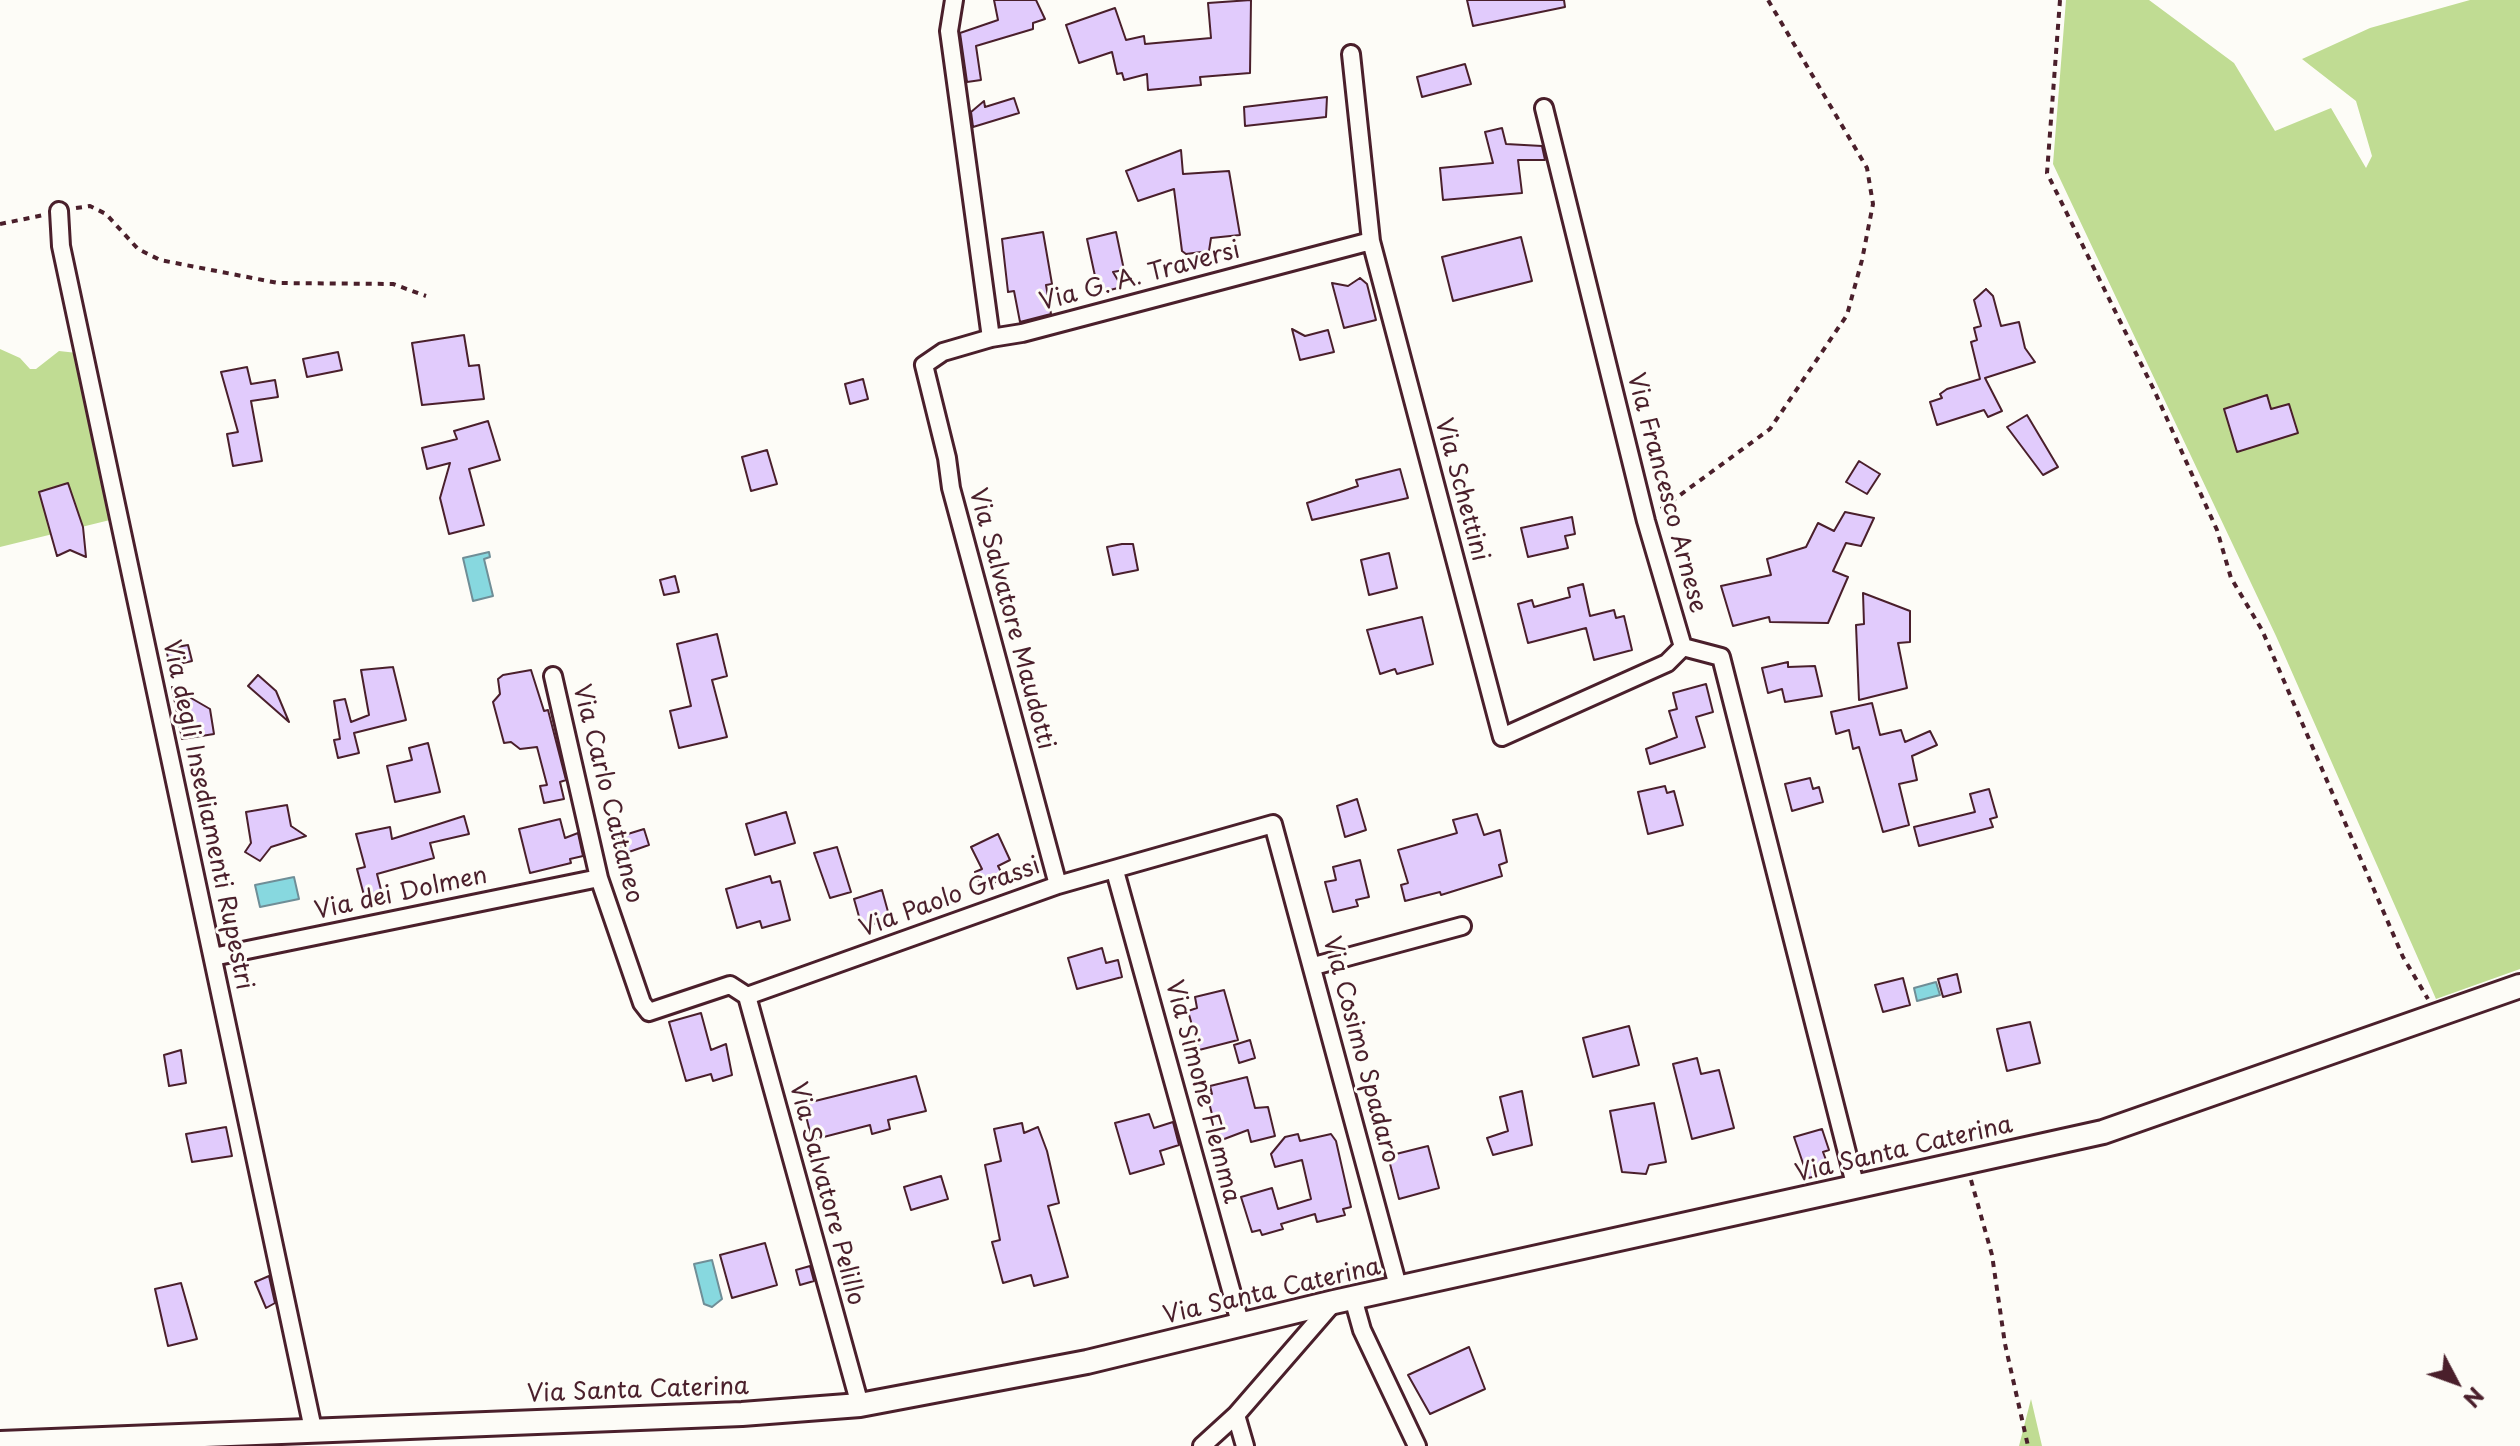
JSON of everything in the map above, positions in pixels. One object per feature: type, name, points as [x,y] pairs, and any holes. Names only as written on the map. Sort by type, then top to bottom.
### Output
[{"type":"street","points":[[954,0],[949,31],[991,338]]},
{"type":"street","name":"Via Schettini","points":[[1351,54],[1371,241],[1502,737],[1667,663],[1683,647]]},
{"type":"street","name":"Via Francesco Arnese","points":[[1544,108],[1646,521],[1683,647],[1721,657],[1856,1188]]},
{"type":"street","name":"Via degli Insediamenti Rupestri","points":[[59,211],[61,246],[313,1429]]},
{"type":"street","name":"Via G. A. Traversi","points":[[924,365],[943,352],[991,338],[1022,333],[1371,241]]},
{"type":"street","name":"Via Salvatore Maudotti","points":[[924,365],[947,458],[951,488],[1058,885]]},
{"type":"street","name":"Via Carlo Cattaneo","points":[[553,676],[599,878],[642,1003],[649,1012]]},
{"type":"street","name":"Via Paolo Grassi","points":[[649,1012],[730,985],[747,996],[1058,885],[1273,824]]},
{"type":"street","name":"Via Cosimo Spadaro","points":[[1273,824],[1314,966],[1399,1290]]},
{"type":"street","name":"Via Simone Flemma","points":[[1115,871],[1241,1326]]},
{"type":"street","name":"Via dei Dolmen","points":[[213,957],[599,878]]},
{"type":"street","points":[[1314,966],[1462,926]]},
{"type":"street","name":"Via Santa Caterina","points":[[0,1443],[742,1414],[860,1405],[1087,1362],[1344,1300],[2103,1132],[2520,986]]},
{"type":"street","name":"Via Salvatore Pelillo","points":[[747,996],[860,1405]]},
{"type":"street","points":[[1202,1446],[1236,1415],[1344,1300],[1362,1330],[1417,1446]]},
{"type":"street","points":[[1236,1415],[1245,1446]]},
{"type":"path","points":[[1646,521],[1685,488],[1770,429],[1847,315],[1862,260],[1873,204],[1867,168],[1768,0]]},
{"type":"path","points":[[2060,0],[2047,173],[2154,390],[2217,530],[2231,578],[2262,630],[2403,957],[2437,1015]]},
{"type":"path","points":[[0,224],[90,206],[106,214],[138,249],[160,260],[278,283],[393,284],[426,296]]},
{"type":"path","points":[[1967,1163],[1992,1255],[2005,1344],[2028,1446]]},
{"type":"green space","points":[[2066,0],[2149,0],[2234,63],[2275,131],[2331,108],[2366,168],[2372,156],[2356,101],[2302,59],[2370,28],[2470,0],[2520,0],[2520,969],[2436,999],[2276,636],[2053,164]]},
{"type":"green space","points":[[0,349],[20,358],[30,369],[36,369],[59,351],[77,353],[110,520],[0,547]]},
{"type":"green space","points":[[2031,1399],[2042,1446],[2019,1446]]},
{"type":"water","points":[[489,552],[490,557],[484,559],[493,596],[473,601],[463,558]]},
{"type":"water","points":[[294,877],[299,899],[260,907],[255,885]]},
{"type":"water","points":[[1936,982],[1940,995],[1917,1001],[1914,988]]},
{"type":"water","points":[[712,1260],[722,1299],[712,1307],[704,1304],[694,1264]]},
{"type":"building","points":[[994,0],[1036,0],[1045,19],[1033,23],[1033,29],[976,46],[981,80],[967,82],[960,33],[998,20]]},
{"type":"building","points":[[1251,0],[1250,73],[1200,77],[1201,85],[1148,90],[1147,74],[1124,80],[1122,73],[1117,74],[1112,52],[1079,63],[1066,25],[1115,8],[1126,40],[1144,36],[1145,44],[1211,38],[1208,3]]},
{"type":"building","points":[[1467,0],[1564,0],[1565,7],[1473,26]]},
{"type":"building","points":[[1465,64],[1471,84],[1422,97],[1417,77]]},
{"type":"building","points":[[1327,97],[1326,117],[1245,126],[1244,107]]},
{"type":"building","points":[[1014,98],[1019,113],[973,127],[971,112],[984,101],[985,107]]},
{"type":"building","points":[[1502,128],[1506,144],[1542,146],[1545,160],[1518,160],[1522,193],[1443,200],[1440,168],[1493,163],[1485,132]]},
{"type":"building","points":[[1181,150],[1183,174],[1229,171],[1240,235],[1211,238],[1209,251],[1186,254],[1182,251],[1174,189],[1138,201],[1126,171]]},
{"type":"building","points":[[1043,232],[1052,284],[1046,285],[1051,314],[1020,322],[1014,291],[1008,292],[1002,239]]},
{"type":"building","points":[[1116,232],[1124,270],[1113,272],[1122,287],[1106,291],[1095,276],[1087,239]]},
{"type":"building","points":[[1521,237],[1532,281],[1453,301],[1442,257]]},
{"type":"building","points":[[1360,278],[1367,284],[1376,320],[1344,328],[1332,283],[1348,286]]},
{"type":"building","points":[[1986,289],[1993,296],[2001,326],[2019,322],[2025,348],[2035,362],[1985,378],[2002,411],[1988,417],[1984,410],[1937,425],[1930,402],[1942,398],[1940,394],[1947,389],[1980,379],[1971,342],[1977,340],[1974,328],[1981,326],[1974,300]]},
{"type":"building","points":[[1292,329],[1305,336],[1328,330],[1334,352],[1300,360]]},
{"type":"building","points":[[464,335],[469,366],[479,365],[484,399],[422,405],[412,343]]},
{"type":"building","points":[[338,352],[342,370],[307,377],[303,359]]},
{"type":"building","points":[[247,367],[251,384],[275,380],[278,397],[251,401],[262,461],[233,466],[227,434],[238,432],[221,372]]},
{"type":"building","points":[[863,379],[868,399],[850,404],[845,384]]},
{"type":"building","points":[[2267,395],[2271,409],[2289,404],[2298,433],[2237,452],[2224,409]]},
{"type":"building","points":[[2027,415],[2058,467],[2043,475],[2007,427]]},
{"type":"building","points":[[488,421],[500,460],[469,469],[484,525],[449,534],[440,498],[450,463],[427,469],[422,448],[457,439],[454,431]]},
{"type":"building","points":[[767,450],[777,484],[751,491],[742,457]]},
{"type":"building","points":[[1859,461],[1880,474],[1867,494],[1846,482]]},
{"type":"building","points":[[1400,469],[1408,498],[1312,520],[1307,503],[1358,486],[1356,480]]},
{"type":"building","points":[[68,483],[83,527],[86,557],[70,550],[57,556],[39,492]]},
{"type":"building","points":[[1845,512],[1874,518],[1861,546],[1846,543],[1833,571],[1848,577],[1828,623],[1770,622],[1769,617],[1733,626],[1721,586],[1771,575],[1767,559],[1806,547],[1818,523],[1834,531]]},
{"type":"building","points":[[1572,517],[1575,534],[1565,536],[1568,548],[1528,557],[1521,528]]},
{"type":"building","points":[[1133,544],[1138,570],[1113,575],[1107,547]]},
{"type":"building","points":[[1389,553],[1397,588],[1369,595],[1361,560]]},
{"type":"building","points":[[675,576],[679,592],[664,595],[660,580]]},
{"type":"building","points":[[1583,584],[1590,616],[1614,610],[1616,618],[1624,616],[1632,650],[1594,660],[1586,628],[1528,643],[1518,604],[1532,600],[1534,607],[1570,597],[1568,588]]},
{"type":"building","points":[[1863,593],[1910,611],[1910,642],[1898,643],[1907,688],[1859,700],[1856,625],[1864,624]]},
{"type":"building","points":[[1422,617],[1433,664],[1397,674],[1395,669],[1380,674],[1367,630]]},
{"type":"building","points":[[717,634],[727,676],[712,680],[727,737],[679,748],[670,711],[691,706],[677,644]]},
{"type":"building","points":[[188,645],[192,661],[170,666],[166,649]]},
{"type":"building","points":[[1788,662],[1788,667],[1815,666],[1822,696],[1785,702],[1782,689],[1768,693],[1762,668]]},
{"type":"building","points":[[393,667],[406,720],[354,733],[359,753],[338,758],[334,740],[340,739],[334,701],[345,699],[351,722],[369,715],[361,670]]},
{"type":"building","points":[[531,670],[544,711],[548,710],[566,780],[560,782],[564,799],[544,803],[540,786],[547,785],[537,747],[520,749],[511,742],[504,743],[493,702],[500,694],[498,679],[503,675]]},
{"type":"building","points":[[258,675],[276,691],[289,722],[248,686]]},
{"type":"building","points":[[1706,684],[1713,712],[1696,717],[1705,747],[1650,764],[1646,749],[1677,737],[1669,711],[1677,709],[1673,693]]},
{"type":"building","points":[[172,687],[210,709],[214,734],[182,739]]},
{"type":"building","points":[[1872,703],[1880,735],[1901,730],[1905,742],[1930,731],[1937,745],[1912,756],[1917,780],[1899,784],[1909,825],[1883,832],[1859,747],[1853,749],[1849,730],[1836,734],[1831,712]]},
{"type":"building","points":[[428,743],[440,792],[395,802],[387,766],[412,760],[409,748]]},
{"type":"building","points":[[1810,778],[1813,789],[1819,787],[1823,802],[1792,811],[1785,784]]},
{"type":"building","points":[[1665,786],[1667,793],[1674,791],[1683,825],[1648,834],[1638,792]]},
{"type":"building","points":[[1989,789],[1997,817],[1990,819],[1993,827],[1919,846],[1914,827],[1975,812],[1970,794]]},
{"type":"building","points":[[1357,799],[1366,830],[1345,837],[1337,806]]},
{"type":"building","points":[[287,805],[291,826],[306,836],[271,847],[260,861],[245,852],[251,843],[246,812]]},
{"type":"building","points":[[786,812],[795,843],[755,855],[746,824]]},
{"type":"building","points":[[1477,814],[1484,835],[1500,830],[1507,862],[1499,865],[1502,876],[1441,895],[1440,892],[1405,901],[1401,885],[1408,883],[1398,850],[1457,833],[1453,820]]},
{"type":"building","points":[[464,816],[469,834],[430,843],[434,858],[377,874],[382,894],[365,899],[357,869],[365,867],[356,834],[390,827],[392,839]]},
{"type":"building","points":[[560,819],[565,838],[578,833],[583,856],[570,859],[571,863],[530,873],[519,829]]},
{"type":"building","points":[[644,829],[649,845],[623,854],[618,837]]},
{"type":"building","points":[[998,834],[1010,860],[998,866],[1004,878],[982,888],[975,872],[982,869],[971,847]]},
{"type":"building","points":[[837,847],[851,892],[830,898],[814,853]]},
{"type":"building","points":[[1360,860],[1369,897],[1356,900],[1358,906],[1333,912],[1325,882],[1336,880],[1333,867]]},
{"type":"building","points":[[770,876],[772,883],[780,881],[790,920],[762,928],[760,921],[737,928],[726,889]]},
{"type":"building","points":[[882,890],[890,919],[862,927],[854,899]]},
{"type":"building","points":[[1102,948],[1106,963],[1118,960],[1122,977],[1077,989],[1068,958]]},
{"type":"building","points":[[1957,974],[1961,992],[1943,997],[1938,979]]},
{"type":"building","points":[[1903,978],[1910,1005],[1883,1012],[1875,985]]},
{"type":"building","points":[[1224,990],[1238,1040],[1199,1050],[1188,1011],[1197,1008],[1195,997]]},
{"type":"building","points":[[701,1013],[711,1050],[726,1044],[732,1075],[713,1081],[711,1074],[686,1081],[669,1022]]},
{"type":"building","points":[[2030,1022],[2040,1063],[2007,1071],[1997,1029]]},
{"type":"building","points":[[1629,1026],[1639,1065],[1593,1077],[1583,1038]]},
{"type":"building","points":[[1250,1040],[1255,1058],[1239,1063],[1234,1045]]},
{"type":"building","points":[[181,1050],[186,1083],[169,1086],[164,1055]]},
{"type":"building","points":[[1697,1058],[1701,1074],[1719,1070],[1734,1128],[1692,1139],[1673,1064]]},
{"type":"building","points":[[916,1076],[926,1111],[888,1120],[890,1129],[872,1134],[870,1125],[812,1140],[803,1104]]},
{"type":"building","points":[[1247,1077],[1255,1108],[1268,1107],[1275,1136],[1251,1142],[1248,1130],[1219,1141],[1207,1095],[1212,1094],[1210,1086]]},
{"type":"building","points":[[1522,1091],[1532,1145],[1493,1155],[1487,1138],[1508,1131],[1500,1097]]},
{"type":"building","points":[[1654,1103],[1666,1162],[1649,1165],[1646,1174],[1622,1172],[1610,1111]]},
{"type":"building","points":[[1149,1114],[1154,1128],[1173,1122],[1179,1145],[1160,1151],[1164,1164],[1130,1174],[1115,1123]]},
{"type":"building","points":[[1022,1123],[1024,1133],[1038,1127],[1047,1151],[1059,1203],[1048,1206],[1068,1277],[1034,1286],[1031,1275],[1003,1283],[992,1242],[1000,1240],[985,1165],[1001,1161],[994,1129]]},
{"type":"building","points":[[226,1127],[232,1156],[192,1162],[186,1134]]},
{"type":"building","points":[[1822,1129],[1829,1150],[1823,1152],[1831,1173],[1808,1178],[1794,1137]]},
{"type":"building","points":[[1298,1134],[1300,1141],[1331,1134],[1336,1141],[1351,1207],[1343,1209],[1345,1215],[1317,1222],[1315,1214],[1281,1224],[1283,1229],[1262,1235],[1260,1230],[1252,1232],[1241,1197],[1272,1188],[1278,1209],[1311,1199],[1302,1160],[1275,1167],[1271,1154],[1285,1137]]},
{"type":"building","points":[[1428,1146],[1439,1188],[1399,1199],[1388,1156]]},
{"type":"building","points":[[941,1176],[948,1199],[911,1210],[904,1187]]},
{"type":"building","points":[[765,1243],[777,1285],[732,1298],[720,1255]]},
{"type":"building","points":[[810,1266],[814,1281],[800,1285],[796,1270]]},
{"type":"building","points":[[269,1276],[275,1303],[266,1308],[255,1282]]},
{"type":"building","points":[[181,1283],[197,1339],[168,1346],[155,1289]]},
{"type":"building","points":[[1469,1347],[1485,1389],[1430,1414],[1408,1375]]}]
